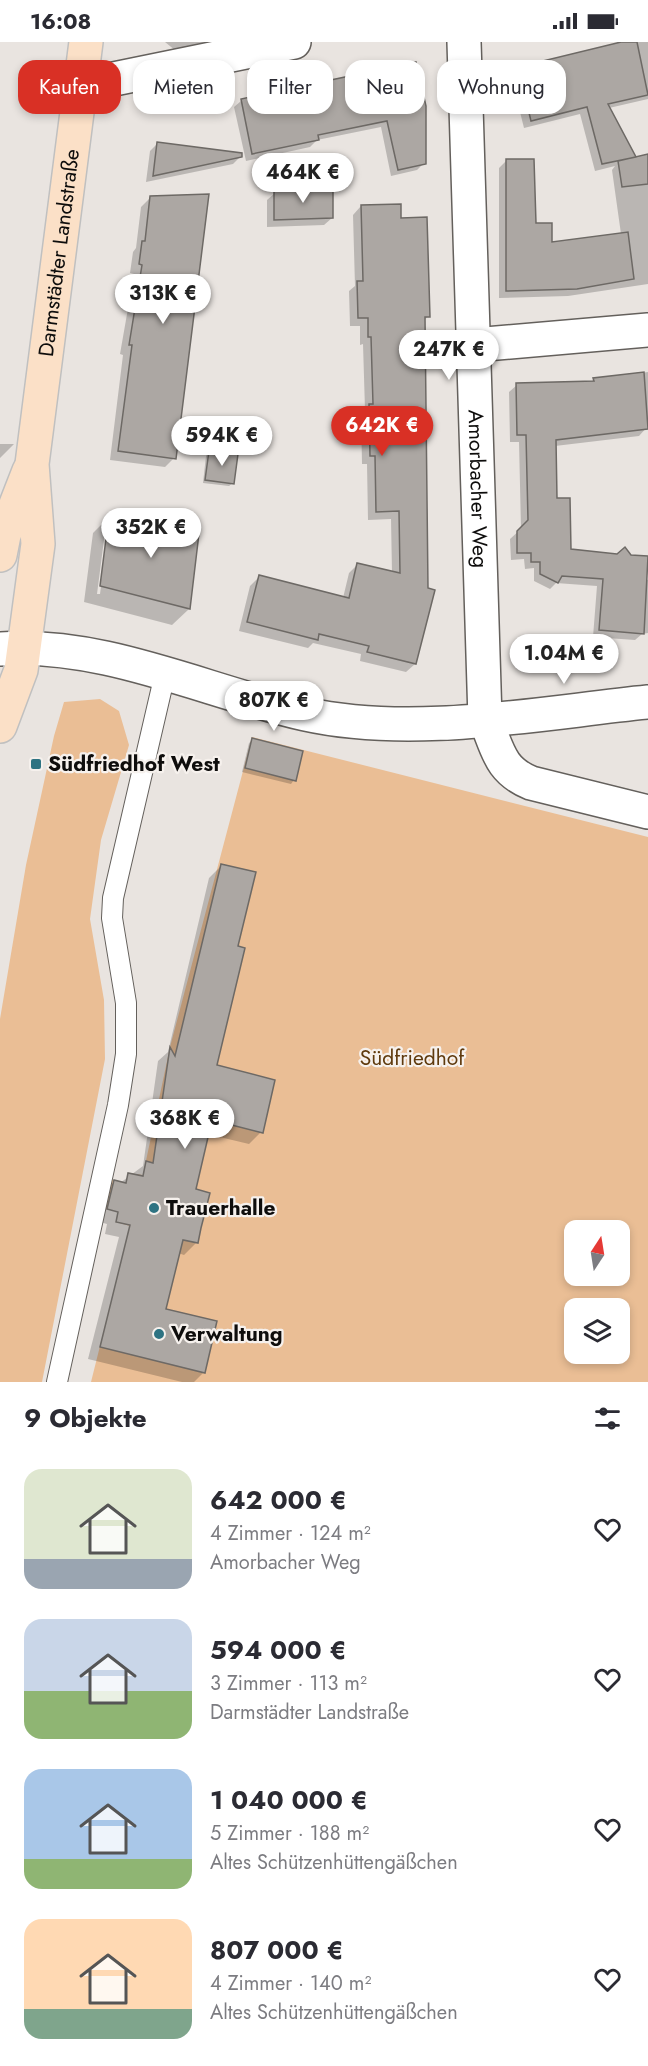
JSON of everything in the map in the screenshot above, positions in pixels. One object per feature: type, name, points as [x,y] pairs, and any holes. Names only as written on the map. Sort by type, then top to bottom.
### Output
[{"type":"main road","name":"Darmstädter Landstraße","points":[[84,60],[86,42]]},
{"type":"main road","name":"Darmstädter Landstraße","points":[[0,726],[21,670],[12,648],[38,544],[32,464],[77,114]]},
{"type":"main road","name":"Darmstädter Landstraße","points":[[0,556],[4,535],[32,464]]},
{"type":"street","points":[[121,78],[294,42]]},
{"type":"street","name":"Amorbacher Weg","points":[[464,42],[485,719]]},
{"type":"street","points":[[474,345],[648,330]]},
{"type":"street","points":[[0,556],[38,544]]},
{"type":"street","points":[[12,648],[72,652],[165,674],[305,714],[354,722],[406,724],[485,719],[648,702]]},
{"type":"street","points":[[485,719],[507,769],[516,777],[531,783],[648,812]]},
{"type":"lane","points":[[57,1382],[118,1105],[126,1054],[126,1003],[112,918],[112,898],[165,674]]},
{"type":"green space","points":[[100,699],[119,711],[129,745],[101,840],[90,919],[104,1000],[105,1059],[42,1382],[0,1382],[0,1019],[26,865],[54,736],[64,702]]},
{"type":"green space","name":"Südfriedhof","points":[[252,737],[648,837],[648,1382],[91,1382],[130,1226],[116,1222],[118,1212],[100,1207],[108,1179],[126,1183],[128,1173],[143,1175],[170,1047]]},
{"type":"building","points":[[621,42],[637,42],[648,95],[608,104],[636,157],[602,164],[587,107],[566,112],[566,60],[547,60]]},
{"type":"building","points":[[345,77],[345,114],[425,114],[425,102],[426,164],[398,170],[387,121],[318,135],[319,140],[252,154],[241,99],[247,98],[247,114],[333,114],[333,80]]},
{"type":"building","points":[[529,114],[559,114],[531,121]]},
{"type":"building","points":[[157,142],[242,153],[242,157],[153,176]]},
{"type":"building","points":[[648,154],[648,184],[622,187],[618,161]]},
{"type":"building","points":[[506,159],[534,159],[536,223],[552,223],[552,242],[628,232],[634,279],[577,289],[506,291]]},
{"type":"building","points":[[333,189],[333,218],[274,220],[274,191]]},
{"type":"building","points":[[209,194],[176,459],[118,451],[132,345],[129,345],[142,265],[139,264],[142,241],[145,241],[150,196]]},
{"type":"building","points":[[401,204],[401,218],[427,217],[430,317],[425,317],[428,588],[435,590],[416,664],[367,652],[369,646],[319,634],[318,640],[247,622],[259,575],[349,598],[357,563],[400,573],[399,511],[376,512],[375,456],[370,456],[369,404],[373,404],[371,337],[368,337],[368,318],[358,318],[357,281],[363,281],[361,205]]},
{"type":"building","points":[[644,372],[648,429],[556,440],[557,498],[570,498],[571,549],[617,554],[625,547],[631,555],[648,556],[644,634],[599,630],[603,579],[562,576],[558,583],[540,574],[540,562],[531,562],[531,553],[517,553],[517,531],[528,520],[526,435],[517,435],[516,383],[594,381],[593,378]]},
{"type":"building","points":[[209,451],[238,454],[234,484],[205,480]]},
{"type":"building","points":[[109,515],[200,525],[190,609],[100,586]]},
{"type":"building","points":[[252,738],[303,751],[296,781],[245,768]]},
{"type":"building","points":[[221,864],[256,872],[238,946],[245,948],[217,1065],[275,1080],[263,1133],[212,1120],[196,1189],[210,1193],[198,1243],[183,1240],[166,1309],[217,1321],[205,1373],[100,1347],[130,1225],[116,1222],[118,1212],[107,1209],[114,1180],[126,1183],[128,1173],[143,1176],[146,1161],[153,1163],[170,1047],[175,1056]]},
{"type":"place","name":"Südfriedhof West","points":[[36,764]]},
{"type":"place","name":"Trauerhalle","points":[[154,1208]]},
{"type":"place","name":"Verwaltung","points":[[159,1334]]}]
